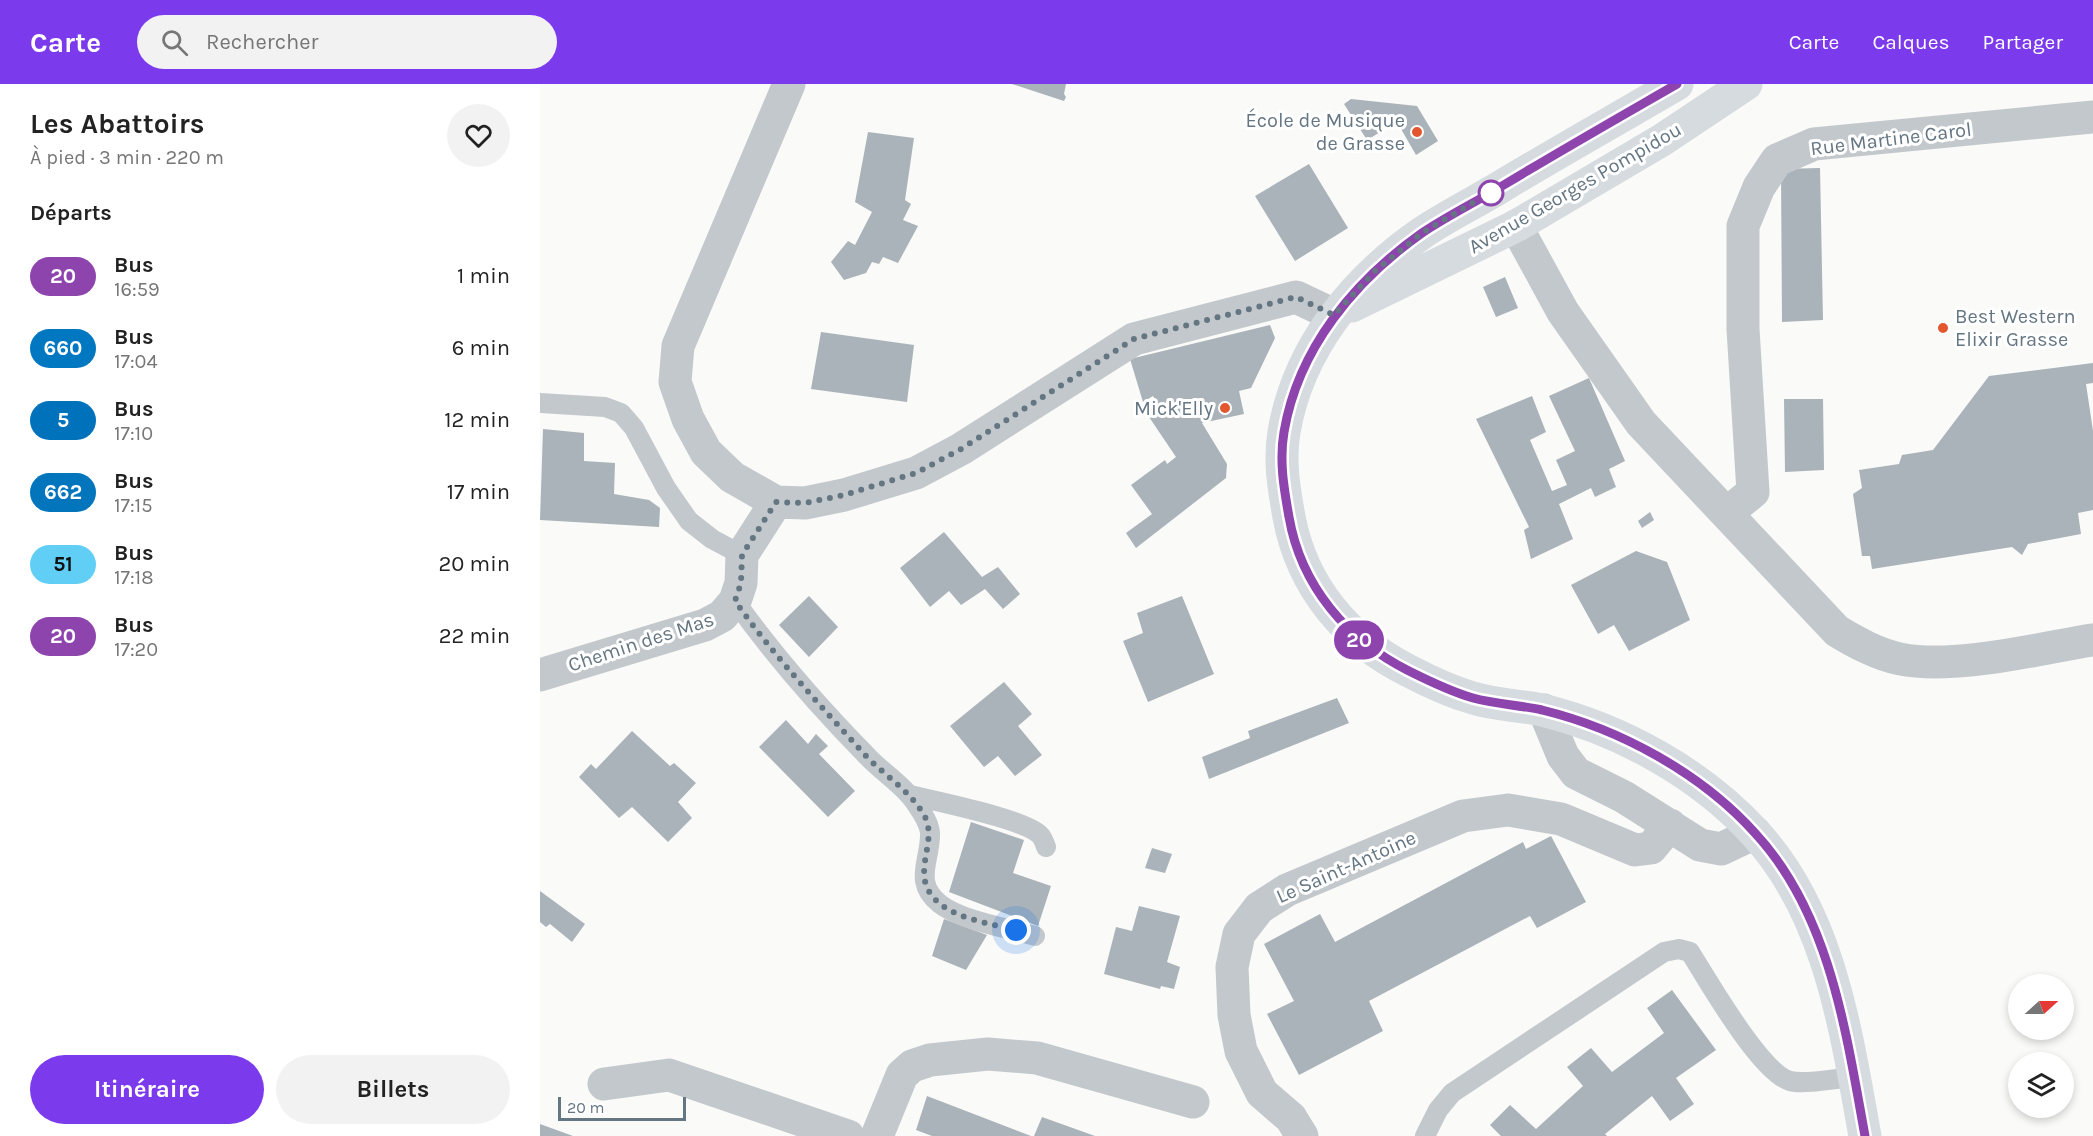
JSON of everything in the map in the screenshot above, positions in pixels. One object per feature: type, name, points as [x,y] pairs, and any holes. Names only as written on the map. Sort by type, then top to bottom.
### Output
[{"type":"main road","name":"Avenue Georges Pompidou","points":[[1677,84],[1422,233],[1375,271],[1334,315],[1314,346],[1294,390],[1283,435],[1282,476],[1291,528],[1305,568],[1326,603],[1365,646],[1409,671],[1473,698],[1544,711],[1612,735],[1661,758],[1704,787],[1755,833],[1788,877],[1818,938],[1837,995],[1865,1136]]},
{"type":"main road","points":[[1516,226],[1515,202],[1657,117],[1687,92],[1692,84]]},
{"type":"main road","name":"Avenue Georges Pompidou","points":[[1334,315],[1516,226],[1662,140],[1746,84]]},
{"type":"street","points":[[789,84],[678,346],[675,381],[688,419],[706,452],[732,477],[776,502],[805,503],[844,495],[916,473],[961,449],[1134,339],[1296,297],[1334,315]]},
{"type":"street","name":"Rue Martine Carol","points":[[1728,513],[1753,492],[1743,329],[1743,226],[1759,187],[1777,160],[1814,144],[2093,117]]},
{"type":"street","points":[[1516,226],[1563,312],[1641,423],[1837,631],[1867,649],[1900,659],[1929,662],[1970,659],[2092,640]]},
{"type":"street","name":"Chemin des Mas","points":[[540,675],[705,625],[722,616],[735,601],[741,583],[742,555],[776,502]]},
{"type":"street","points":[[1544,711],[1563,756],[1576,772],[1670,825],[1700,845],[1721,849],[1755,833]]},
{"type":"street","name":"Le Saint-Antoine","points":[[1302,1136],[1291,1118],[1262,1093],[1239,1042],[1234,1015],[1232,967],[1239,934],[1259,908],[1287,890],[1463,816],[1508,810],[1561,819],[1635,850],[1651,848],[1670,825]]},
{"type":"street","points":[[877,1136],[902,1076],[912,1066],[930,1060],[988,1054],[1037,1058],[1193,1102]]},
{"type":"street","points":[[604,1084],[669,1075],[848,1136]]},
{"type":"lane","points":[[540,403],[605,408],[621,413],[634,428],[666,488],[689,521],[712,539],[742,555]]},
{"type":"lane","points":[[735,601],[781,661],[867,757],[910,795],[925,818],[930,832],[924,877],[929,892],[941,904],[960,914],[1035,936]]},
{"type":"lane","points":[[910,795],[972,809],[1027,827],[1040,835],[1046,847]]},
{"type":"lane","points":[[1425,1136],[1438,1110],[1452,1094],[1664,952],[1679,949],[1690,952],[1752,1046],[1779,1077],[1793,1082],[1854,1077]]},
{"type":"building","points":[[1012,84],[1066,84],[1064,94],[1066,97],[1064,101]]},
{"type":"building","points":[[1351,99],[1417,106],[1438,141],[1416,155],[1397,122],[1367,140],[1344,104]]},
{"type":"building","points":[[868,132],[914,138],[905,200],[911,204],[903,220],[918,226],[898,263],[883,257],[879,264],[872,262],[866,273],[844,280],[831,262],[848,241],[855,245],[872,212],[855,202]]},
{"type":"building","points":[[1309,164],[1348,228],[1295,261],[1255,196]]},
{"type":"building","points":[[1820,168],[1823,320],[1782,322],[1781,169]]},
{"type":"building","points":[[1505,277],[1518,308],[1496,317],[1483,287]]},
{"type":"building","points":[[1270,325],[1275,338],[1251,388],[1239,391],[1244,414],[1202,423],[1227,464],[1226,478],[1136,548],[1126,533],[1152,514],[1131,485],[1165,460],[1167,464],[1176,457],[1145,411],[1157,402],[1153,396],[1143,402],[1130,359]]},
{"type":"building","points":[[821,332],[914,345],[907,402],[811,389]]},
{"type":"building","points":[[2093,363],[2093,383],[2086,384],[2093,431],[2093,510],[2078,513],[2081,534],[2028,544],[2022,555],[2012,547],[1872,569],[1870,556],[1862,556],[1853,494],[1862,488],[1859,470],[1899,464],[1902,455],[1933,450],[1989,376]]},
{"type":"building","points":[[1589,378],[1625,461],[1609,469],[1616,487],[1595,497],[1591,488],[1559,504],[1573,539],[1531,559],[1524,530],[1529,527],[1476,419],[1532,396],[1546,432],[1530,440],[1552,491],[1567,485],[1556,460],[1575,451],[1549,396]]},
{"type":"building","points":[[1784,399],[1823,399],[1824,470],[1785,472]]},
{"type":"building","points":[[543,429],[584,433],[584,461],[615,463],[614,494],[649,500],[660,508],[659,527],[540,520]]},
{"type":"building","points":[[1650,512],[1654,520],[1642,528],[1638,521]]},
{"type":"building","points":[[944,532],[982,577],[998,567],[1020,594],[1003,609],[985,589],[961,605],[949,591],[930,607],[900,568]]},
{"type":"building","points":[[1636,551],[1667,562],[1690,620],[1629,651],[1614,625],[1598,634],[1571,585]]},
{"type":"building","points":[[809,596],[838,627],[809,657],[779,625]]},
{"type":"building","points":[[1182,596],[1214,674],[1148,702],[1123,641],[1143,633],[1137,613]]},
{"type":"building","points":[[1004,682],[1032,714],[1018,726],[1042,755],[1015,776],[998,756],[984,767],[950,726]]},
{"type":"building","points":[[1337,698],[1349,723],[1209,779],[1202,757],[1250,738],[1248,731]]},
{"type":"building","points":[[786,720],[808,744],[816,734],[828,746],[819,754],[855,791],[828,817],[759,747]]},
{"type":"building","points":[[632,731],[670,766],[674,763],[696,783],[678,802],[692,818],[668,842],[632,807],[619,818],[579,777],[591,764],[596,769]]},
{"type":"building","points":[[971,822],[1024,840],[1013,873],[1051,886],[1038,926],[949,892]]},
{"type":"building","points":[[1551,836],[1586,902],[1537,928],[1530,916],[1369,1001],[1383,1031],[1299,1075],[1267,1014],[1294,1001],[1264,944],[1320,914],[1335,942],[1523,842],[1526,849]]},
{"type":"building","points":[[1152,848],[1172,854],[1165,873],[1145,868]]},
{"type":"building","points":[[540,891],[585,924],[572,942],[550,924],[546,927],[540,922]]},
{"type":"building","points":[[1139,906],[1180,916],[1167,962],[1180,967],[1174,989],[1161,986],[1160,989],[1104,974],[1116,927],[1132,931]]},
{"type":"building","points":[[944,919],[987,935],[966,970],[932,956]]},
{"type":"building","points":[[1672,990],[1716,1050],[1676,1078],[1694,1104],[1670,1121],[1652,1096],[1605,1134],[1607,1136],[1501,1136],[1490,1125],[1510,1105],[1536,1129],[1583,1086],[1567,1067],[1591,1048],[1612,1072],[1664,1033],[1647,1008]]},
{"type":"building","points":[[927,1096],[1031,1136],[932,1136],[916,1130]]},
{"type":"building","points":[[1042,1117],[1095,1136],[1034,1136]]},
{"type":"building","points":[[540,1124],[573,1136],[540,1136]]},
{"type":"bus line","name":"20","points":[[1677,84],[1422,233],[1375,271],[1334,315],[1314,346],[1294,390],[1283,435],[1282,476],[1291,528],[1305,568],[1326,603],[1365,646],[1409,671],[1473,698],[1544,711],[1612,735],[1661,758],[1704,787],[1755,833],[1788,877],[1818,938],[1837,995],[1865,1136]]},
{"type":"place","name":"École de Musique de Grasse","points":[[1417,132]]},
{"type":"place","name":"Best Western Elixir Grasse","points":[[1943,328]]},
{"type":"place","name":"Mick'Elly","points":[[1225,408]]},
{"type":"route","points":[[1016,930],[960,914],[941,904],[929,892],[924,877],[930,832],[925,818],[910,795],[867,757],[765,644],[735,601],[741,583],[742,555],[776,502],[805,503],[844,495],[916,473],[961,449],[1134,339],[1296,297],[1334,315],[1375,271],[1422,233],[1496,189],[1491,193]]}]
